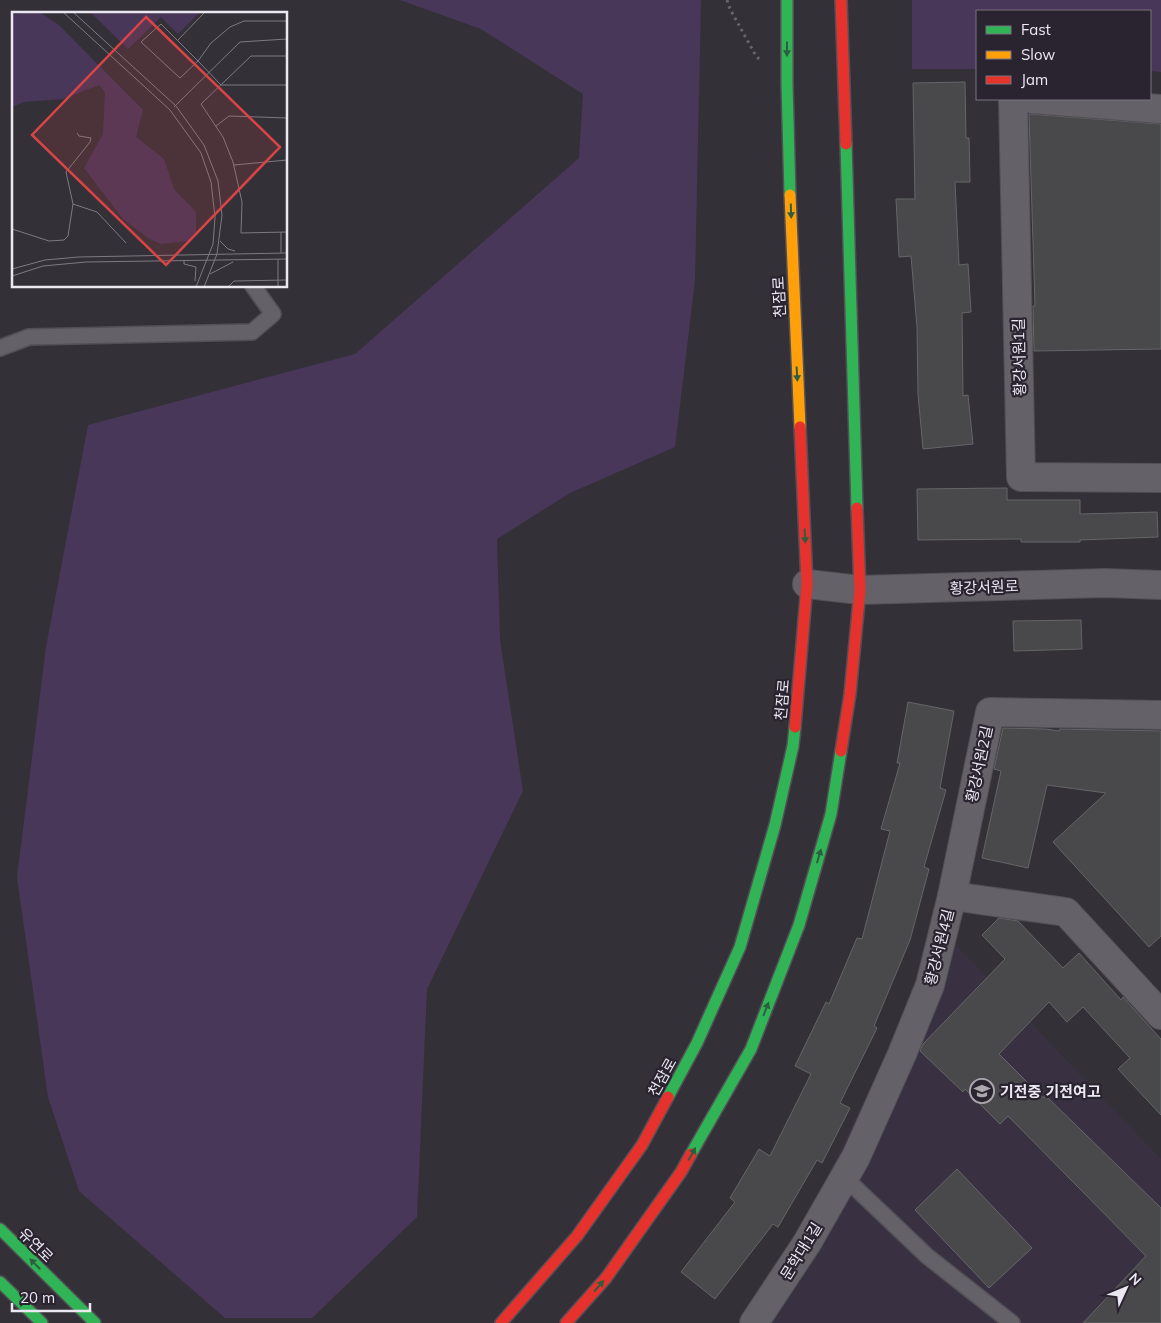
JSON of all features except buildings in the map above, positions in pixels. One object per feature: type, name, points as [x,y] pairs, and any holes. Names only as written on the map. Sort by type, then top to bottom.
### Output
[{"type":"street","name":"천잠로","points":[[501,1323],[577,1236],[642,1145],[697,1043],[740,947],[775,825],[794,746],[807,584],[793,276],[787,84],[787,0]]},
{"type":"street","points":[[566,1323],[606,1278],[682,1172],[751,1049],[799,925],[831,814],[850,694],[860,590],[841,0]]},
{"type":"street","name":"황강서원1길","points":[[1013,100],[1021,476],[1161,478]]},
{"type":"street","points":[[1045,100],[1161,109]]},
{"type":"street","name":"황강서원로","points":[[807,584],[860,590],[1105,583],[1161,585]]},
{"type":"street","name":"황강서원2길","points":[[952,896],[990,712],[1161,715]]},
{"type":"street","name":"황강서원4길","points":[[844,1177],[856,1157],[902,1054],[930,985],[952,896],[1066,912],[1161,1015]]},
{"type":"street","name":"문학대1길","points":[[754,1323],[807,1243],[844,1177]]},
{"type":"street","name":"유연로","points":[[0,1229],[95,1323]]},
{"type":"street","points":[[0,1282],[42,1323]]},
{"type":"lane","points":[[0,348],[28,337],[252,332],[273,314],[254,288]]},
{"type":"lane","points":[[844,1177],[927,1256],[1012,1323]]},
{"type":"path","points":[[727,0],[756,56],[787,84]]},
{"type":"shaded area","points":[[400,0],[701,0],[695,280],[675,447],[570,493],[497,539],[500,640],[523,791],[427,989],[417,1217],[312,1318],[225,1318],[79,1191],[48,1097],[17,877],[46,647],[88,425],[355,354],[579,158],[583,94],[481,29]]},
{"type":"shaded area","points":[[912,0],[1161,0],[1161,72],[1151,71],[1151,10],[976,10],[976,69],[912,69]]},
{"type":"shaded area","name":"기전중 기전여고","points":[[936,924],[1161,1159],[1161,1323],[745,1323],[819,1194],[910,1003]]},
{"type":"traffic: fast","points":[[787,0],[790,195]]},
{"type":"traffic: fast","points":[[846,144],[857,508]]},
{"type":"traffic: fast","points":[[668,1097],[697,1043],[740,947],[775,825],[793,746],[795,727]]},
{"type":"traffic: fast","points":[[691,1154],[751,1049],[799,925],[831,814],[841,751]]},
{"type":"traffic: fast","points":[[0,1229],[95,1323]]},
{"type":"traffic: fast","points":[[0,1282],[42,1323]]},
{"type":"traffic: slow","points":[[790,195],[800,427]]},
{"type":"traffic: jam","points":[[841,0],[846,144]]},
{"type":"traffic: jam","points":[[795,727],[807,584],[800,427]]},
{"type":"traffic: jam","points":[[841,751],[850,694],[860,590],[857,508]]},
{"type":"traffic: jam","points":[[501,1323],[577,1236],[642,1145],[668,1097]]},
{"type":"traffic: jam","points":[[566,1323],[606,1278],[681,1172],[691,1154]]},
{"type":"place","name":"기전중 기전여고","points":[[982,1091]]}]
